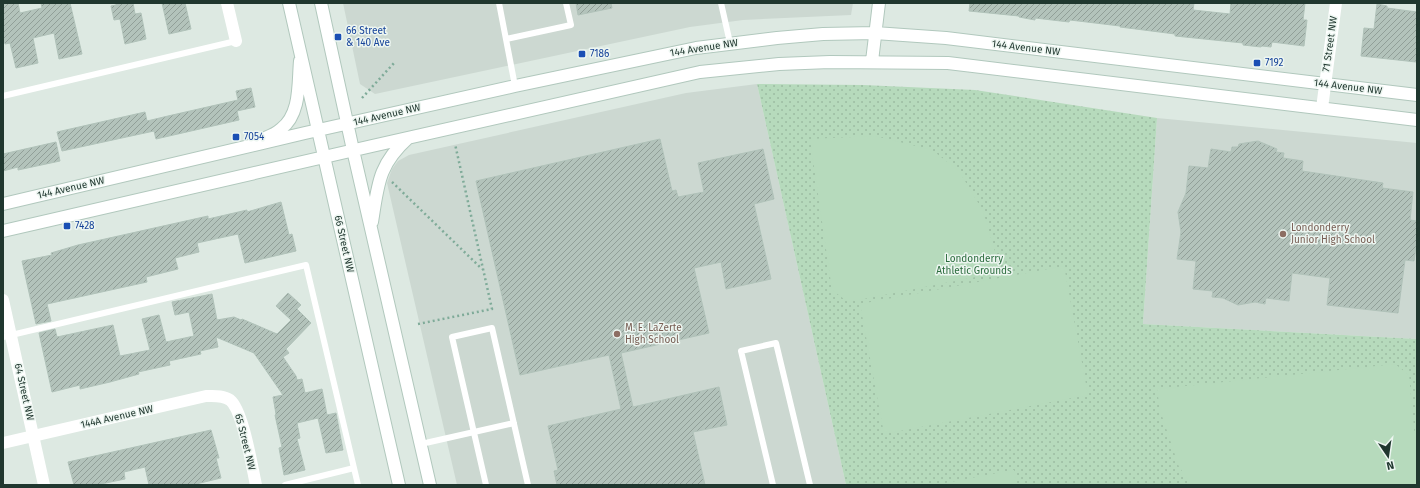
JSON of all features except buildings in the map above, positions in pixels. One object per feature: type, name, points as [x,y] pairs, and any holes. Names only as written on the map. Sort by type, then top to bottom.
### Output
[{"type":"street","points":[[227,3],[236,41]]},
{"type":"street","name":"66 Street NW","points":[[289,3],[301,50],[399,485]]},
{"type":"street","points":[[321,3],[353,150],[430,485]]},
{"type":"street","points":[[872,61],[879,3]]},
{"type":"street","name":"71 Street NW","points":[[1322,108],[1336,3]]},
{"type":"street","name":"144 Avenue NW","points":[[3,204],[515,86],[696,48],[777,38],[875,33],[946,38],[1417,95]]},
{"type":"street","points":[[250,146],[281,129],[292,116],[296,104],[301,50]]},
{"type":"street","points":[[3,230],[700,72],[779,64],[872,61],[948,63],[1417,120]]},
{"type":"street","points":[[371,227],[378,184],[384,167],[393,153],[408,138]]},
{"type":"street","name":"64 Street NW","points":[[3,300],[7,336],[34,436],[44,485]]},
{"type":"street","name":"144A Avenue NW","points":[[3,443],[206,396],[224,397],[230,400]]},
{"type":"street","name":"65 Street NW","points":[[230,400],[235,406],[242,422],[256,485]]},
{"type":"lane","points":[[499,3],[515,86]]},
{"type":"lane","points":[[506,39],[571,25],[566,3]]},
{"type":"lane","points":[[721,3],[730,43]]},
{"type":"lane","points":[[3,96],[236,41]]},
{"type":"lane","points":[[7,336],[306,265],[358,485]]},
{"type":"lane","points":[[486,485],[452,337],[492,328],[528,485]]},
{"type":"lane","points":[[773,485],[741,351],[776,343],[810,485]]},
{"type":"lane","points":[[421,444],[514,423]]},
{"type":"lane","points":[[285,485],[354,468]]},
{"type":"path","points":[[362,98],[394,63]]},
{"type":"path","points":[[418,324],[492,309],[455,144]]},
{"type":"path","points":[[389,179],[483,270]]},
{"type":"shaded area","points":[[343,3],[853,3],[851,15],[743,20],[690,27],[375,94],[360,84]]},
{"type":"shaded area","name":"M. E. LaZerte High School","points":[[757,84],[846,485],[457,485],[387,183],[392,169],[398,161],[409,155],[686,93]]},
{"type":"shaded area","name":"Londonderry Junior High School","points":[[1157,118],[1417,143],[1417,339],[1143,324]]},
{"type":"green space","name":"Londonderry Athletic Grounds","points":[[757,84],[863,85],[975,90],[1157,118],[1143,324],[1417,339],[1417,485],[846,485]]},
{"type":"green space","points":[[875,136],[932,150],[959,171],[983,211],[1001,272],[848,302],[832,290],[810,139]]},
{"type":"green space","points":[[1064,266],[1088,395],[884,434],[860,304]]},
{"type":"green space","points":[[1395,364],[1409,375],[1417,459],[1417,485],[1193,485],[1179,467],[1160,410],[1157,389]]},
{"type":"green space","points":[[1013,470],[1016,485],[935,485]]},
{"type":"place","name":"66 Street & 140 Ave","points":[[338,37]]},
{"type":"place","name":"7186","points":[[582,54]]},
{"type":"place","name":"7192","points":[[1257,63]]},
{"type":"place","name":"7054","points":[[236,137]]},
{"type":"place","name":"7428","points":[[67,226]]},
{"type":"place","name":"Londonderry Junior High School","points":[[1283,234]]},
{"type":"place","name":"M. E. LaZerte High School","points":[[617,334]]}]
